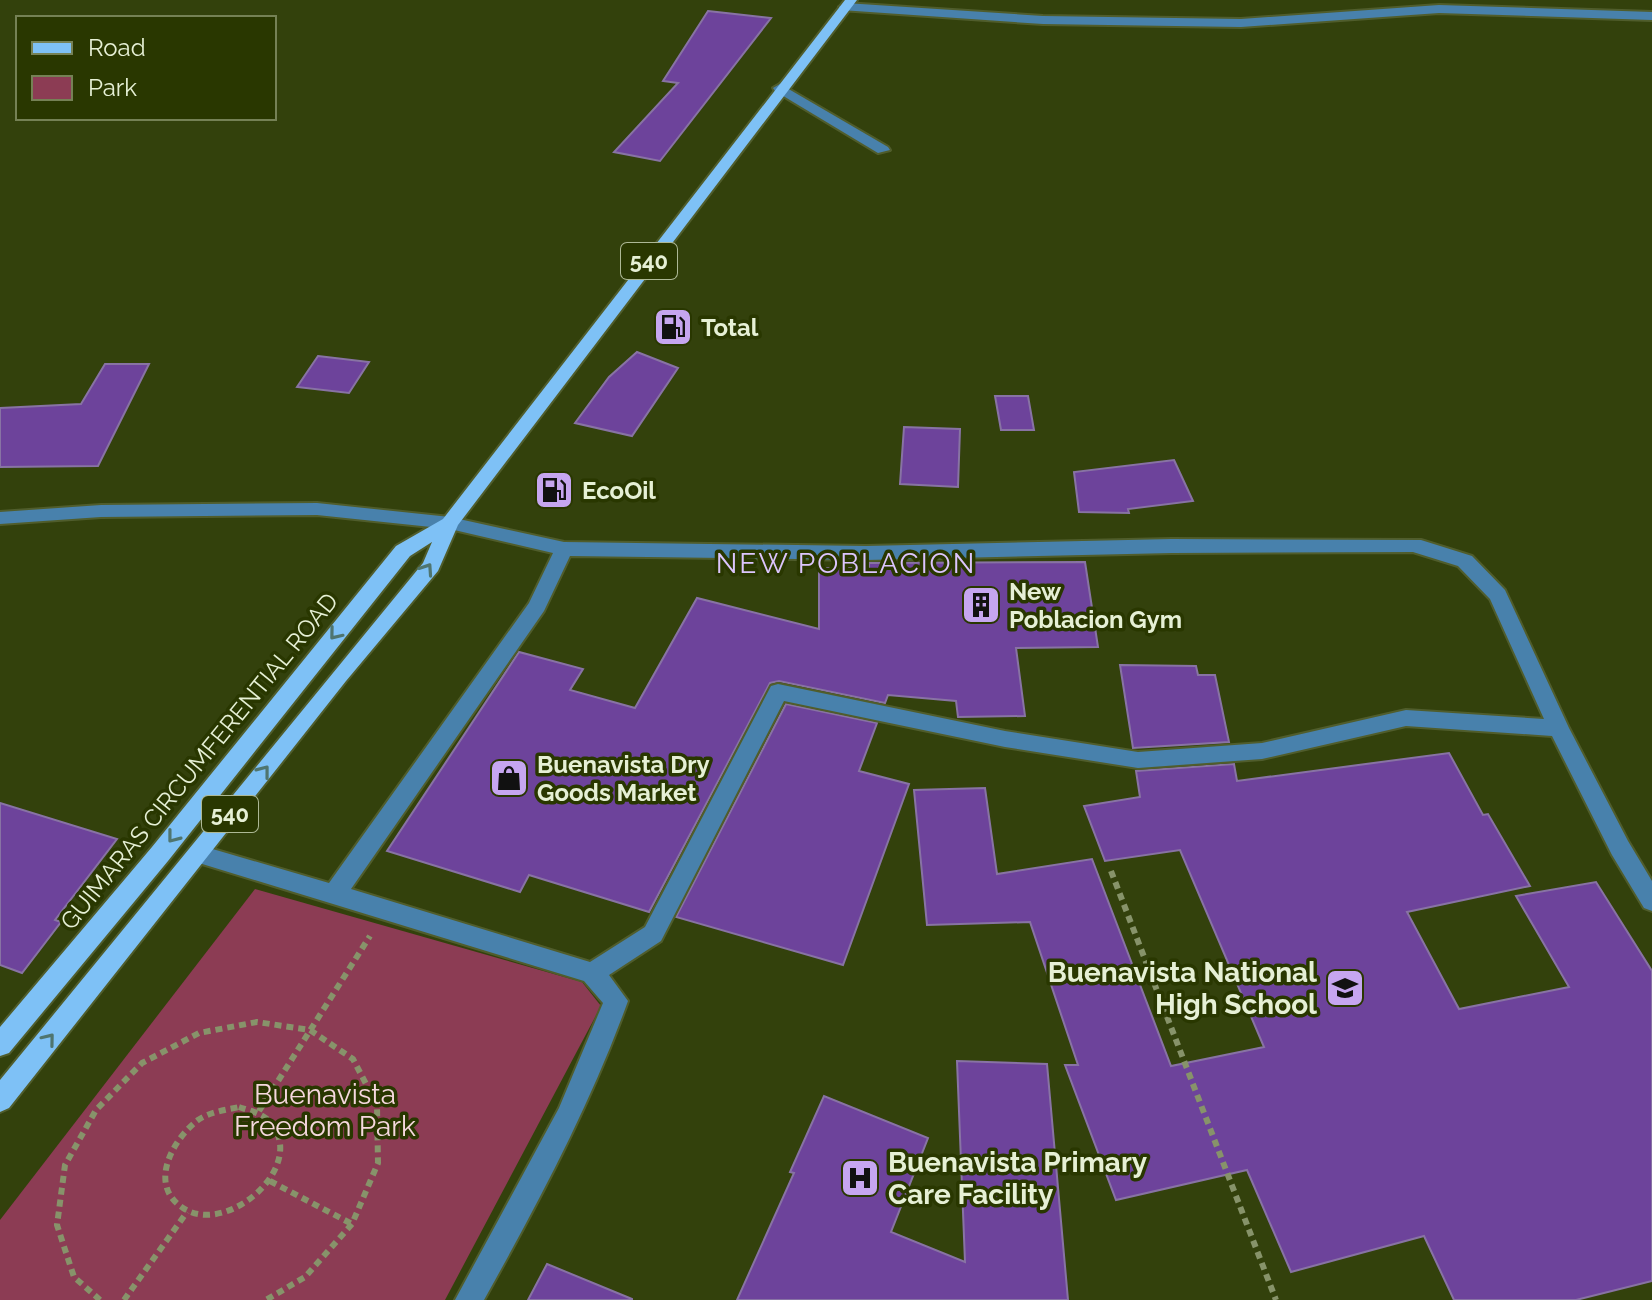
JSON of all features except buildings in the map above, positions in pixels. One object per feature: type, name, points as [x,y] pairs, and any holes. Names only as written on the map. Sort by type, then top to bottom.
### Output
[{"type":"main road","name":"GUIMARAS CIRCUMFERENTIAL ROAD","points":[[0,1100],[339,676],[431,566],[450,523],[780,88],[848,4]]},
{"type":"main road","name":"GUIMARAS CIRCUMFERENTIAL ROAD","points":[[0,1045],[160,854],[403,551],[450,523]]},
{"type":"street","points":[[848,4],[1043,20],[1104,21],[1241,23],[1439,9],[1652,16]]},
{"type":"street","points":[[780,88],[883,150]]},
{"type":"street","points":[[0,518],[101,511],[317,509],[450,523],[564,549],[866,553],[1157,546],[1414,545],[1465,561],[1498,595],[1559,728],[1620,848],[1652,901]]},
{"type":"street","points":[[335,893],[537,606],[564,549]]},
{"type":"street","points":[[592,973],[653,934],[778,692],[1005,739],[1138,760],[1262,751],[1406,718],[1559,728]]},
{"type":"street","points":[[199,854],[592,973],[616,1001],[596,1060],[550,1158],[469,1300]]},
{"type":"path","points":[[1111,871],[1276,1300]]},
{"type":"path","points":[[259,1111],[388,909]]},
{"type":"path","points":[[100,1300],[74,1277],[57,1225],[65,1165],[96,1110],[142,1063],[199,1033],[257,1022],[310,1030],[353,1059],[377,1105],[378,1163],[352,1224],[305,1277],[266,1300]]},
{"type":"path","points":[[239,1107],[259,1111],[273,1122],[281,1139],[280,1160],[270,1181],[253,1199],[231,1212],[208,1216],[187,1212],[172,1199],[166,1180],[167,1159],[178,1139],[196,1121],[217,1111],[239,1107]]},
{"type":"path","points":[[270,1181],[352,1224]]},
{"type":"path","points":[[124,1300],[187,1212]]},
{"type":"green space","name":"Buenavista Freedom Park","points":[[255,889],[582,982],[601,1006],[445,1300],[0,1300],[0,1220]]},
{"type":"place","name":"Total","points":[[673,327]]},
{"type":"place","name":"EcoOil","points":[[554,490]]},
{"type":"place","name":"New Poblacion Gym","points":[[981,605]]},
{"type":"place","name":"Buenavista Dry Goods Market","points":[[509,778]]},
{"type":"place","name":"Buenavista National High School","points":[[1345,988]]},
{"type":"place","name":"Buenavista Primary Care Facility","points":[[860,1178]]},
{"type":"district","name":"NEW POBLACION","points":[[846,563]]}]
